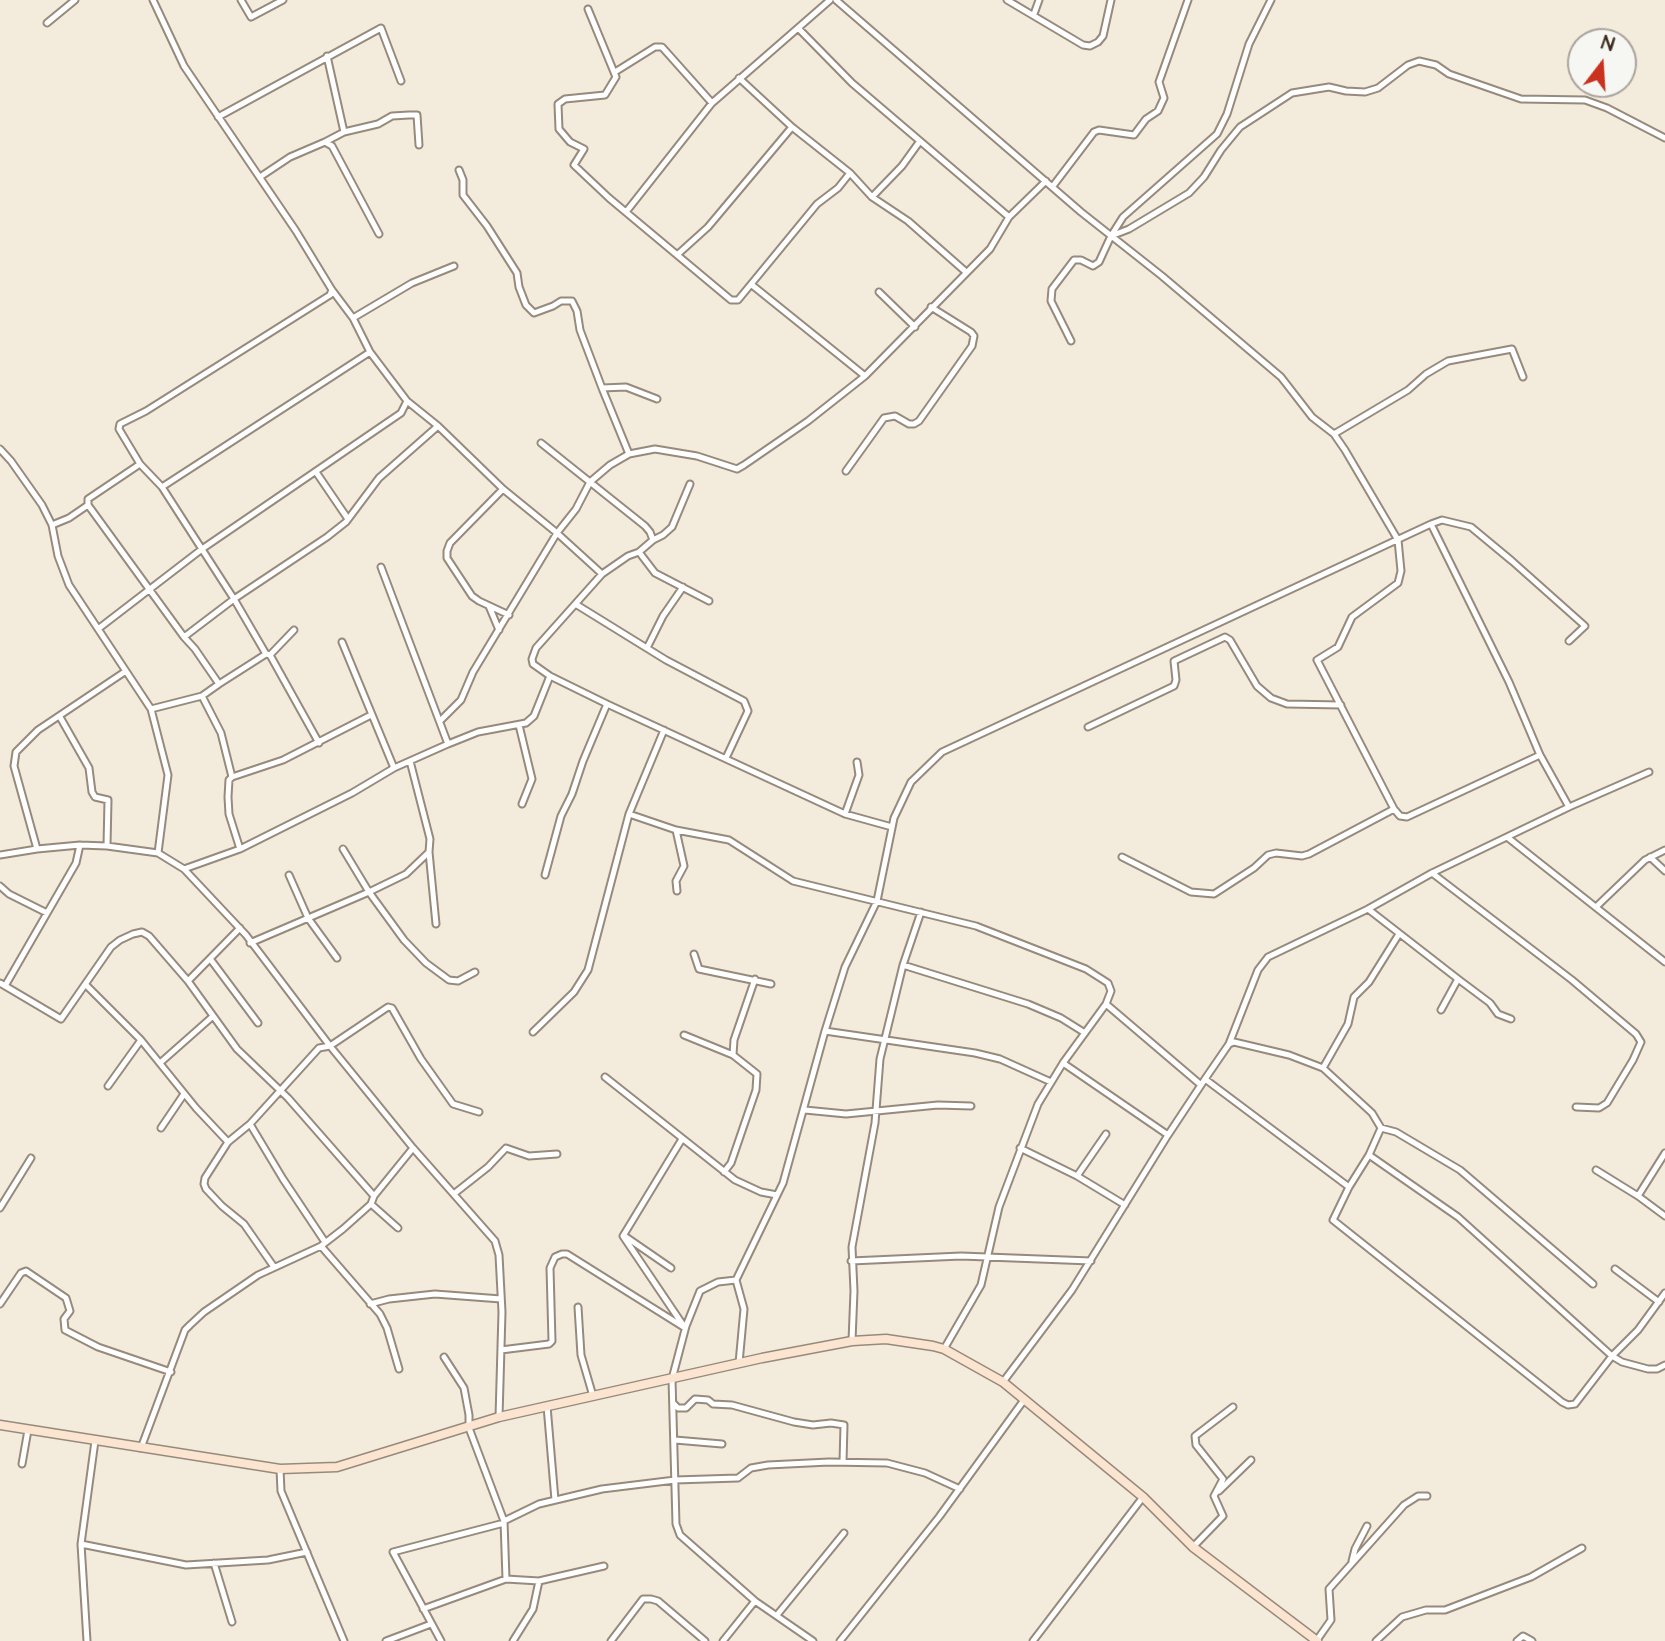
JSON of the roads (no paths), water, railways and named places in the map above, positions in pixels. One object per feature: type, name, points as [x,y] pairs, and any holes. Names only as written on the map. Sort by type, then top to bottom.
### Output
[{"type":"main road","points":[[0,1425],[281,1469],[337,1467],[499,1417],[739,1363],[852,1341],[886,1339],[944,1349],[1003,1382],[1143,1497],[1194,1547],[1317,1641]]},
{"type":"street","points":[[47,23],[75,0]]},
{"type":"street","points":[[153,0],[184,66],[353,318],[370,352],[407,401],[438,426],[503,489],[602,574]]},
{"type":"street","points":[[241,0],[251,17],[284,0]]},
{"type":"street","points":[[626,212],[712,103],[830,0]]},
{"type":"street","points":[[836,0],[1046,181],[1281,377],[1312,417],[1334,435],[1345,450],[1398,540],[1401,571],[1398,583],[1352,617],[1338,647],[1317,660],[1399,816],[1407,817],[1540,755]]},
{"type":"street","points":[[1007,0],[1083,45],[1090,46],[1103,36],[1111,0]]},
{"type":"street","points":[[1034,14],[1039,0]]},
{"type":"street","points":[[1053,186],[1094,132],[1099,130],[1135,135],[1146,119],[1158,111],[1164,98],[1159,82],[1188,0]]},
{"type":"street","points":[[1070,341],[1051,301],[1052,289],[1074,260],[1081,260],[1093,266],[1099,262],[1123,217],[1217,134],[1227,114],[1249,44],[1271,0]]},
{"type":"street","points":[[588,9],[615,72],[614,82],[605,95],[560,100],[557,109],[559,130],[570,142],[584,149],[574,163],[575,167],[731,300],[738,300],[817,204],[838,188],[850,173]]},
{"type":"street","points":[[218,117],[381,28],[401,81]]},
{"type":"street","points":[[799,29],[852,83],[1009,217]]},
{"type":"street","points":[[615,72],[655,47],[662,47],[712,103]]},
{"type":"street","points":[[327,56],[344,132]]},
{"type":"street","points":[[1111,236],[1129,229],[1189,193],[1205,177],[1220,150],[1240,127],[1292,93],[1329,87],[1346,92],[1365,92],[1378,88],[1408,65],[1419,61],[1436,65],[1449,74],[1521,99],[1585,100],[1607,108],[1665,138]]},
{"type":"street","points":[[738,78],[792,127],[850,173],[872,197],[908,221],[966,272]]},
{"type":"street","points":[[260,177],[290,157],[344,132],[378,124],[392,116],[417,115],[419,145]]},
{"type":"street","points":[[677,255],[708,227],[792,127]]},
{"type":"street","points":[[872,197],[902,166],[920,141]]},
{"type":"street","points":[[326,142],[332,146],[379,234]]},
{"type":"street","points":[[459,170],[463,180],[463,195],[517,273],[526,305],[534,313],[561,301],[572,301],[577,311],[580,330],[629,454]]},
{"type":"street","points":[[441,720],[461,699],[473,672],[557,533],[576,509],[590,482],[629,454],[655,449],[697,456],[737,469],[808,421],[865,376],[990,249],[1009,217],[1046,181]]},
{"type":"street","points":[[353,318],[412,284],[454,266]]},
{"type":"street","points":[[752,285],[865,376]]},
{"type":"street","points":[[319,743],[234,599],[162,487],[140,464],[119,429],[124,421],[146,411],[330,295],[332,290]]},
{"type":"street","points":[[879,292],[915,327]]},
{"type":"street","points":[[846,471],[884,418],[895,416],[909,424],[919,421],[972,346],[974,336],[971,332],[931,307]]},
{"type":"street","points":[[1334,435],[1408,390],[1426,374],[1448,361],[1512,349],[1523,377]]},
{"type":"street","points":[[162,487],[370,352]]},
{"type":"street","points":[[602,388],[626,387],[657,399]]},
{"type":"street","points":[[97,629],[202,550],[401,413],[407,401]]},
{"type":"street","points":[[184,637],[234,599],[327,537],[348,519],[379,478],[438,426]]},
{"type":"street","points":[[541,443],[645,526],[653,540]]},
{"type":"street","points":[[0,449],[26,480],[42,505],[52,525],[65,578],[151,709],[168,775],[158,853]]},
{"type":"street","points":[[140,464],[88,499],[88,505],[219,684]]},
{"type":"street","points":[[316,472],[348,519]]},
{"type":"street","points":[[690,484],[672,527],[639,552],[628,556],[602,574],[533,653],[533,664],[550,676],[607,704],[845,814],[892,827]]},
{"type":"street","points":[[503,489],[455,538],[447,551],[447,558],[467,589],[479,601],[509,615]]},
{"type":"street","points":[[52,525],[69,518],[88,505]]},
{"type":"street","points":[[739,1363],[744,1309],[736,1280],[783,1183],[845,967],[877,901],[892,827],[911,782],[942,752],[1442,520],[1471,527],[1585,626],[1569,641]]},
{"type":"street","points":[[1431,524],[1509,682],[1540,755],[1569,807]]},
{"type":"street","points":[[639,552],[655,572],[709,601]]},
{"type":"street","points":[[381,567],[449,744]]},
{"type":"street","points":[[647,648],[683,587]]},
{"type":"street","points":[[577,605],[704,681],[744,701],[748,711],[726,758]]},
{"type":"street","points":[[489,606],[499,630]]},
{"type":"street","points":[[151,709],[202,696],[268,654],[294,630]]},
{"type":"street","points":[[1088,727],[1174,686],[1174,661],[1225,637],[1230,640],[1257,686],[1271,698],[1287,704],[1342,705]]},
{"type":"street","points":[[342,642],[394,768]]},
{"type":"street","points":[[37,849],[14,766],[16,752],[38,730],[126,671]]},
{"type":"street","points":[[184,869],[240,849],[352,793],[394,768],[449,744],[478,732],[526,723],[534,716],[550,676]]},
{"type":"street","points":[[202,696],[221,733],[232,777]]},
{"type":"street","points":[[545,875],[561,816],[607,704]]},
{"type":"street","points":[[240,849],[229,814],[229,780],[283,760],[371,715]]},
{"type":"street","points":[[60,717],[89,768],[95,797],[108,800],[107,846]]},
{"type":"street","points":[[519,725],[532,779],[522,804]]},
{"type":"street","points":[[533,1032],[574,992],[587,971],[629,814],[664,730]]},
{"type":"street","points":[[410,761],[429,839],[436,924]]},
{"type":"street","points":[[845,814],[859,775],[857,762]]},
{"type":"street","points":[[1003,1382],[1072,1290],[1168,1135],[1229,1044],[1258,970],[1268,957],[1368,909],[1432,873],[1649,772]]},
{"type":"street","points":[[1122,858],[1191,891],[1214,894],[1254,868],[1268,855],[1310,854],[1394,809]]},
{"type":"street","points":[[629,814],[676,830],[729,840],[793,881],[976,926],[1086,969],[1108,983],[1111,991],[1106,1004],[1063,1063],[1038,1104],[999,1207],[989,1257],[975,1298],[944,1349]]},
{"type":"street","points":[[676,830],[684,866],[676,881],[677,891]]},
{"type":"street","points":[[1507,837],[1665,962]]},
{"type":"street","points":[[80,845],[76,863],[2,984],[61,1019],[111,947],[120,940],[142,932],[149,936],[188,981],[237,1049],[280,1090],[374,1196]]},
{"type":"street","points":[[0,855],[80,845],[158,853],[184,869],[240,929],[413,1148],[495,1241],[499,1255],[501,1299],[499,1417]]},
{"type":"street","points":[[343,849],[369,892],[404,940],[426,963],[443,976],[458,981],[475,972]]},
{"type":"street","points":[[1596,907],[1650,857],[1665,850]]},
{"type":"street","points":[[250,943],[405,874],[418,865],[429,852]]},
{"type":"street","points":[[1650,857],[1665,871]]},
{"type":"street","points":[[1432,873],[1572,980],[1636,1034],[1641,1042],[1607,1104],[1599,1108],[1576,1107]]},
{"type":"street","points":[[289,875],[308,918],[337,958]]},
{"type":"street","points":[[0,887],[47,913]]},
{"type":"street","points":[[1368,909],[1490,1003],[1498,1014],[1511,1018]]},
{"type":"street","points":[[852,1341],[854,1291],[851,1261],[854,1228],[875,1124],[880,1059],[903,965],[921,912]]},
{"type":"street","points":[[188,981],[240,929]]},
{"type":"street","points":[[1323,1068],[1348,1024],[1354,997],[1369,982],[1399,933]]},
{"type":"street","points":[[694,954],[699,969],[771,984]]},
{"type":"street","points":[[211,960],[258,1023]]},
{"type":"street","points":[[903,965],[1028,1004],[1061,1017],[1085,1033]]},
{"type":"street","points":[[733,1055],[734,1040],[755,979]]},
{"type":"street","points":[[1441,1010],[1458,979]]},
{"type":"street","points":[[86,985],[141,1040],[184,1094],[228,1142]]},
{"type":"street","points":[[1106,1004],[1203,1082],[1349,1187]]},
{"type":"street","points":[[274,1267],[244,1224],[222,1206],[204,1184],[205,1178],[228,1142],[250,1124],[319,1048],[330,1046],[390,1007],[421,1059],[453,1104],[479,1112]]},
{"type":"street","points":[[160,1063],[212,1017]]},
{"type":"street","points":[[825,1031],[988,1056],[1051,1082]]},
{"type":"street","points":[[684,1035],[733,1055],[757,1074],[758,1082],[731,1163],[724,1172]]},
{"type":"street","points":[[108,1086],[141,1040]]},
{"type":"street","points":[[1229,1044],[1234,1042],[1289,1055],[1323,1068],[1357,1097],[1381,1128],[1396,1132],[1460,1170],[1593,1284]]},
{"type":"street","points":[[1063,1063],[1168,1135]]},
{"type":"street","points":[[605,1077],[724,1172],[748,1187],[777,1195]]},
{"type":"street","points":[[161,1128],[184,1094]]},
{"type":"street","points":[[805,1110],[846,1114],[938,1105],[971,1106]]},
{"type":"street","points":[[250,1124],[323,1244],[369,1304],[380,1314],[399,1369]]},
{"type":"street","points":[[1381,1128],[1333,1220],[1562,1402],[1575,1404],[1612,1356],[1638,1330],[1665,1293]]},
{"type":"street","points":[[1077,1176],[1106,1134]]},
{"type":"street","points":[[623,1236],[682,1139]]},
{"type":"street","points":[[141,1448],[185,1330],[204,1312],[274,1267],[323,1244],[372,1204],[374,1196],[413,1148]]},
{"type":"street","points":[[455,1193],[488,1167],[506,1148],[530,1156],[557,1154]]},
{"type":"street","points":[[1020,1148],[1077,1176],[1125,1205]]},
{"type":"street","points":[[1639,1196],[1665,1153]]},
{"type":"street","points":[[1369,1155],[1458,1217],[1612,1356],[1622,1362],[1648,1369],[1665,1365]]},
{"type":"street","points":[[0,1208],[31,1158]]},
{"type":"street","points":[[1596,1170],[1639,1196],[1665,1216]]},
{"type":"street","points":[[372,1204],[398,1228]]},
{"type":"street","points":[[623,1236],[671,1268]]},
{"type":"street","points":[[623,1236],[686,1327]]},
{"type":"street","points":[[501,1350],[548,1344],[552,1341],[550,1268],[555,1257],[562,1254],[567,1254],[686,1327]]},
{"type":"street","points":[[851,1261],[961,1256],[1091,1261]]},
{"type":"street","points":[[1615,1269],[1659,1302]]},
{"type":"street","points":[[0,1304],[21,1273],[26,1271],[65,1298],[70,1311],[64,1319],[65,1330],[93,1345],[171,1373]]},
{"type":"street","points":[[736,1280],[718,1282],[700,1291],[686,1327],[672,1379],[676,1524],[680,1535],[755,1601],[777,1615],[805,1639],[813,1641]]},
{"type":"street","points":[[369,1304],[435,1294],[501,1299]]},
{"type":"street","points":[[578,1307],[581,1355],[593,1396]]},
{"type":"street","points":[[444,1357],[464,1388],[469,1428],[504,1522],[506,1579]]},
{"type":"street","points":[[674,1404],[678,1408],[686,1408],[695,1399],[708,1400],[713,1404],[732,1405],[794,1422],[844,1425],[844,1462]]},
{"type":"street","points":[[840,1641],[898,1570],[1024,1401]]},
{"type":"street","points":[[547,1406],[555,1500]]},
{"type":"street","points":[[1214,1496],[1223,1479],[1196,1445],[1195,1436],[1233,1408]]},
{"type":"street","points":[[22,1464],[28,1430]]},
{"type":"street","points":[[675,1440],[722,1444]]},
{"type":"street","points":[[87,1641],[82,1544],[95,1441]]},
{"type":"street","points":[[1214,1496],[1251,1460]]},
{"type":"street","points":[[441,1641],[393,1552],[504,1522],[539,1504],[602,1489],[675,1480],[738,1478],[751,1468],[768,1465],[844,1462],[887,1463],[925,1473],[960,1489]]},
{"type":"street","points":[[281,1469],[281,1491],[344,1641]]},
{"type":"street","points":[[1194,1547],[1223,1516],[1214,1496]]},
{"type":"street","points":[[1317,1641],[1331,1620],[1329,1589],[1404,1505],[1418,1496],[1427,1496]]},
{"type":"street","points":[[1033,1641],[1143,1497]]},
{"type":"street","points":[[1352,1562],[1354,1549],[1367,1526]]},
{"type":"street","points":[[777,1615],[844,1533]]},
{"type":"street","points":[[82,1544],[186,1565],[268,1560],[307,1552]]},
{"type":"street","points":[[1376,1641],[1402,1617],[1426,1610],[1445,1610],[1531,1577],[1582,1548]]},
{"type":"street","points":[[214,1563],[232,1622]]},
{"type":"street","points":[[423,1609],[506,1579],[538,1581],[604,1566]]},
{"type":"street","points":[[513,1641],[533,1609],[538,1581]]},
{"type":"street","points":[[611,1641],[643,1599],[651,1599],[665,1607],[705,1641]]},
{"type":"street","points":[[723,1641],[755,1601]]},
{"type":"street","points":[[386,1641],[431,1624]]},
{"type":"street","points":[[1517,1641],[1523,1636],[1532,1641]]}]
